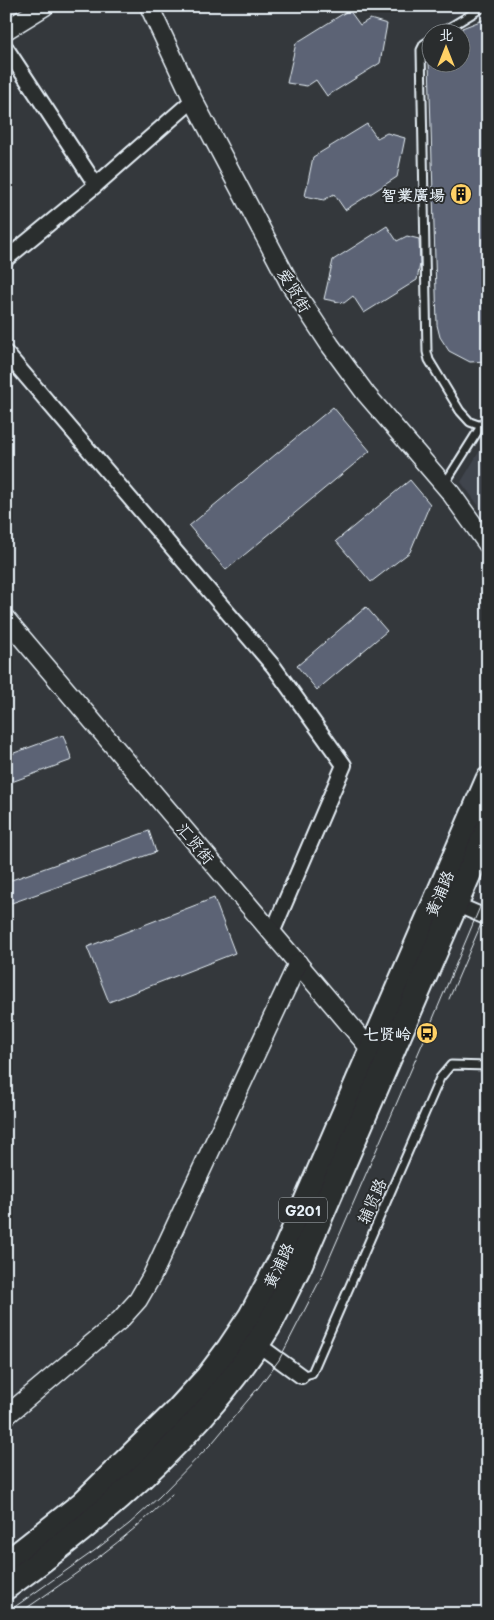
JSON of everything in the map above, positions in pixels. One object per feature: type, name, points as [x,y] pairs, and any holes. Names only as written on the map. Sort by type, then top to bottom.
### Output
[{"type":"highway","name":"黄浦路","points":[[6,1587],[94,1519],[160,1458],[223,1389],[267,1327],[299,1266],[378,1058],[488,780]]},
{"type":"highway","name":"黄浦路","points":[[6,1564],[82,1504],[145,1444],[208,1376],[229,1349],[255,1309],[281,1260],[378,1058],[455,904],[488,829]]},
{"type":"street","points":[[6,30],[45,6]]},
{"type":"street","name":"爱贤街","points":[[149,6],[193,100],[290,284],[330,345],[366,394],[444,486],[488,545]]},
{"type":"street","points":[[6,48],[96,185]]},
{"type":"street","points":[[6,259],[96,185],[193,100]]},
{"type":"street","points":[[6,353],[274,668],[344,765],[272,933]]},
{"type":"street","name":"汇贤街","points":[[6,619],[378,1058]]},
{"type":"street","points":[[455,904],[488,918]]},
{"type":"street","points":[[6,1416],[113,1326],[138,1300],[152,1276],[298,963]]},
{"type":"street","points":[[256,1343],[301,1376]]},
{"type":"lane","points":[[459,22],[485,6]]},
{"type":"lane","points":[[422,48],[427,352],[429,360],[460,411],[470,422],[481,426]]},
{"type":"lane","points":[[444,486],[488,415]]},
{"type":"lane","name":"辅贤路","points":[[301,1376],[312,1373],[440,1078],[451,1066],[488,1066]]},
{"type":"shaded area","points":[[488,437],[488,518],[461,482]]},
{"type":"building","points":[[349,10],[360,25],[370,19],[387,24],[380,63],[327,96],[316,80],[307,86],[287,83],[296,43]]},
{"type":"building","name":"智業廣場","points":[[488,18],[488,361],[470,362],[449,351],[440,337],[437,325],[429,72],[472,72],[472,24]]},
{"type":"building","points":[[367,124],[377,138],[387,133],[405,138],[397,177],[345,210],[334,194],[324,200],[305,196],[313,157]]},
{"type":"building","points":[[387,226],[397,241],[407,236],[419,239],[420,264],[417,280],[364,313],[353,296],[344,303],[324,299],[333,260]]},
{"type":"building","points":[[333,407],[370,451],[226,570],[189,526]]},
{"type":"building","points":[[410,480],[430,504],[410,552],[371,582],[336,541]]},
{"type":"building","points":[[366,607],[387,631],[317,690],[297,666]]},
{"type":"building","points":[[63,735],[72,760],[6,784],[6,756]]},
{"type":"building","points":[[149,831],[156,852],[6,905],[6,882]]},
{"type":"building","points":[[214,898],[235,953],[109,1002],[87,947]]},
{"type":"tram line","points":[[6,1613],[94,1551],[129,1524],[159,1497],[213,1442],[279,1360],[320,1280],[488,888]]},
{"type":"tram line","points":[[449,999],[488,908]]},
{"type":"tram line","points":[[18,1614],[117,1542],[172,1494]]},
{"type":"place","name":"智業廣場","points":[[461,194]]},
{"type":"place","name":"七贤岭","points":[[427,1033]]}]
